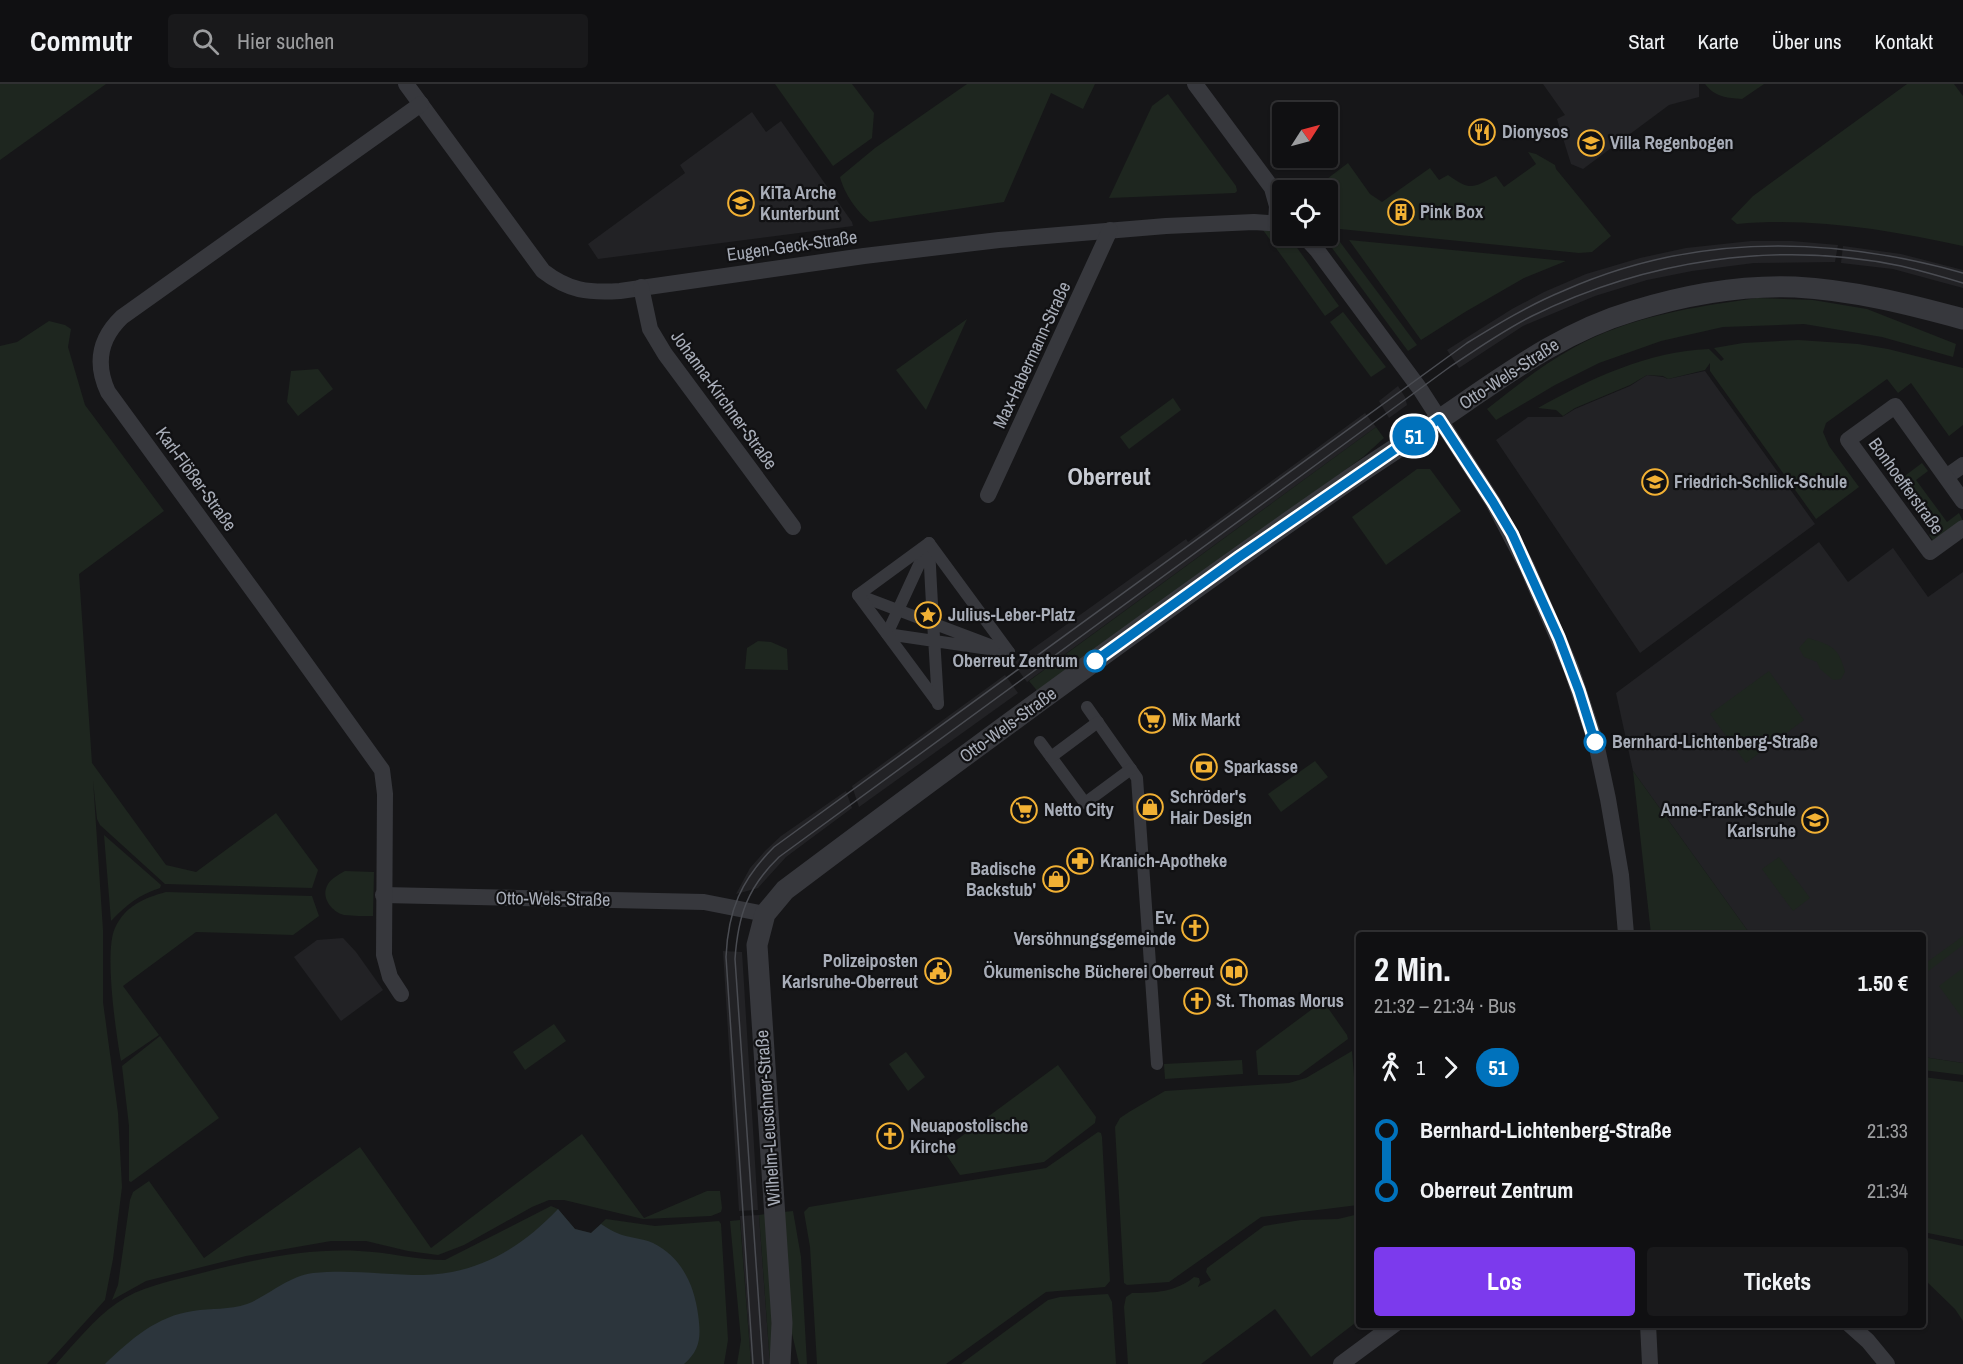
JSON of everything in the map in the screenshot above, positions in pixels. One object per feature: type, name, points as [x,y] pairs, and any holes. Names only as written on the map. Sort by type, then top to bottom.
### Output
[{"type":"street","name":"Eugen-Geck-Straße","points":[[406,84],[543,271],[563,284],[590,292],[620,291],[925,248],[1110,230],[1272,223]]},
{"type":"street","points":[[1195,84],[1272,189]]},
{"type":"street","name":"Karl-Flößer-Straße","points":[[401,994],[390,976],[384,955],[385,794],[384,776],[378,763],[108,392],[100,372],[100,358],[105,338],[113,325],[122,317],[421,104]]},
{"type":"street","name":"Max-Habermann-Straße","points":[[988,495],[1110,230]]},
{"type":"street","points":[[1313,246],[1398,359],[1512,534],[1559,638],[1596,743],[1621,875],[1626,932]]},
{"type":"street","name":"Johanna-Kirchner-Straße","points":[[641,287],[650,329],[664,354],[793,527]]},
{"type":"street","name":"Otto-Wels-Straße","points":[[383,896],[704,902],[765,914],[785,890],[1239,557],[1527,359],[1556,342],[1592,325],[1631,311],[1691,296],[1755,288],[1795,287],[1842,292],[1889,300],[1963,318]]},
{"type":"street","name":"Bonhoefferstraße","points":[[1963,501],[1895,406],[1848,440],[1930,552],[1963,528]]},
{"type":"street","name":"Bonhoefferstraße","points":[[1946,477],[1963,465]]},
{"type":"street","points":[[858,595],[929,543]]},
{"type":"street","points":[[858,595],[938,704],[929,543]]},
{"type":"street","points":[[886,634],[929,543]]},
{"type":"street","points":[[929,543],[1008,652]]},
{"type":"street","points":[[858,595],[1008,652]]},
{"type":"street","points":[[886,634],[1008,652]]},
{"type":"street","points":[[1087,707],[1098,722],[1127,777]]},
{"type":"street","points":[[1051,757],[1098,722]]},
{"type":"street","points":[[1040,742],[1085,803],[1104,796],[1127,777],[1137,778],[1157,1064]]},
{"type":"street","name":"Wilhelm-Leuschner-Straße","points":[[765,914],[757,945],[782,1323],[780,1364]]},
{"type":"street","name":"Wilhelm-Leuschner-Straße","points":[[782,1323],[793,1364]]},
{"type":"street","points":[[1341,1364],[1390,1328]]},
{"type":"street","points":[[1648,1328],[1650,1364]]},
{"type":"street","points":[[1853,1328],[1887,1364]]},
{"type":"shaded area","points":[[0,84],[106,84],[0,160]]},
{"type":"shaded area","points":[[775,84],[852,84],[874,113],[872,138],[833,166]]},
{"type":"shaded area","points":[[967,84],[1095,84],[1083,109],[1051,93],[1004,202],[870,222],[852,202],[840,177],[875,148]]},
{"type":"shaded area","name":"Villa Regenbogen","points":[[1543,84],[1699,84],[1699,97],[1669,105],[1583,169],[1571,164],[1557,119],[1565,115]]},
{"type":"shaded area","points":[[1705,84],[1764,84],[1742,99],[1717,94]]},
{"type":"shaded area","points":[[1907,84],[1954,84],[1963,96],[1963,246],[1851,226],[1794,222],[1737,224],[1731,219],[1753,196]]},
{"type":"shaded area","points":[[1168,94],[1236,186],[1237,191],[1235,193],[1109,198],[1152,106]]},
{"type":"shaded area","name":"KiTa Arche Kunterbunt","points":[[752,112],[766,132],[781,121],[853,226],[598,259],[588,244],[685,173],[680,165]]},
{"type":"shaded area","points":[[1528,152],[1555,165],[1611,236],[1592,252],[1579,253],[1340,229],[1338,226],[1338,180],[1326,180],[1348,163],[1370,194],[1382,202],[1430,168],[1439,180],[1448,175],[1462,184],[1472,186],[1496,176],[1504,187],[1536,164]]},
{"type":"shaded area","points":[[1263,230],[1272,232],[1272,242]]},
{"type":"shaded area","points":[[1338,239],[1417,345],[1408,351],[1331,246],[1338,246]]},
{"type":"shaded area","points":[[1349,240],[1566,261],[1524,278],[1421,340]]},
{"type":"shaded area","points":[[1751,241],[1792,241],[1838,245],[1835,262],[1754,263],[1692,271],[1647,280],[1595,296],[1523,326],[1459,368],[1447,350],[1512,309],[1586,274],[1640,258],[1686,248]]},
{"type":"shaded area","points":[[1275,246],[1296,246],[1339,306],[1325,316]]},
{"type":"shaded area","points":[[1843,246],[1901,254],[1963,270],[1963,288],[1893,269],[1841,263]]},
{"type":"shaded area","points":[[1757,298],[1813,300],[1867,309],[1956,344],[1953,357],[1882,337],[1804,324],[1723,327],[1661,341],[1599,363],[1555,385],[1496,420],[1487,409],[1550,362],[1595,337],[1663,314]]},
{"type":"shaded area","points":[[1343,312],[1386,367],[1371,377],[1330,322]]},
{"type":"shaded area","points":[[967,319],[926,410],[896,370]]},
{"type":"shaded area","points":[[49,321],[71,329],[68,347],[85,405],[164,511],[79,574],[92,763],[166,865],[196,872],[276,813],[318,870],[312,888],[165,884],[100,825],[97,819],[93,780],[103,930],[103,1002],[118,1113],[122,1187],[113,1259],[105,1300],[47,1364],[0,1364],[0,346],[17,342]]},
{"type":"shaded area","points":[[1798,340],[1858,344],[1888,349],[1963,368],[1963,425],[1949,436],[1911,383],[1898,393],[1887,379],[1826,423],[1823,432],[1829,446],[1859,487],[1816,519],[1710,371],[1710,363],[1705,370],[1668,379],[1663,376],[1647,375],[1630,385],[1575,408],[1563,416],[1556,410],[1538,408],[1620,368],[1664,355],[1709,349],[1721,361],[1724,359],[1714,348],[1743,343]]},
{"type":"shaded area","points":[[318,369],[333,389],[298,416],[287,402],[291,371]]},
{"type":"shaded area","name":"Friedrich-Schlick-Schule","points":[[1705,371],[1815,524],[1640,653],[1496,440],[1528,417],[1562,417],[1575,409],[1630,386],[1647,375],[1668,379]]},
{"type":"shaded area","points":[[1398,386],[1407,405],[1389,418],[1379,401]]},
{"type":"shaded area","points":[[1173,398],[1181,410],[1129,449],[1120,437]]},
{"type":"shaded area","points":[[1365,413],[1376,427],[1027,682],[1013,663],[1186,539],[1188,542]]},
{"type":"shaded area","points":[[1376,427],[1384,438],[1363,457],[1039,693],[1029,681]]},
{"type":"shaded area","points":[[1922,463],[1928,471],[1916,480],[1947,522],[1959,513],[1963,521],[1934,542],[1929,535],[1941,525],[1910,484],[1900,492],[1894,484]]},
{"type":"shaded area","points":[[1417,469],[1430,469],[1461,511],[1386,565],[1352,517]]},
{"type":"shaded area","name":"Anne-Frank-Schule Karlsruhe","points":[[1819,542],[1848,582],[1893,548],[1928,597],[1963,572],[1963,1063],[1926,1057],[1926,932],[1749,932],[1633,771],[1616,693]]},
{"type":"shaded area","points":[[1808,638],[1828,645],[1837,652],[1845,672],[1841,679],[1833,680],[1820,669],[1817,662],[1804,657],[1799,648]]},
{"type":"shaded area","points":[[758,641],[771,642],[787,649],[788,670],[745,669],[747,648]]},
{"type":"shaded area","points":[[1769,671],[1804,720],[1746,763],[1710,714]]},
{"type":"shaded area","points":[[1005,675],[1018,693],[859,807],[852,786]]},
{"type":"shaded area","points":[[1315,761],[1328,777],[1281,812],[1268,794]]},
{"type":"shaded area","points":[[1633,771],[1749,932],[1651,932]]},
{"type":"shaded area","points":[[846,791],[852,808],[786,857],[758,888],[736,894],[750,868],[781,836]]},
{"type":"shaded area","points":[[104,835],[161,885],[160,888],[134,901],[111,921]]},
{"type":"shaded area","points":[[1779,857],[1810,898],[1793,911],[1762,869]]},
{"type":"shaded area","points":[[345,871],[374,872],[373,916],[344,915],[335,911],[329,904],[325,895],[327,886],[332,879]]},
{"type":"shaded area","points":[[166,892],[312,896],[319,916],[293,935],[196,932],[123,986],[159,1035],[121,1061],[112,993],[112,939],[115,928],[124,914],[143,900]]},
{"type":"shaded area","points":[[1963,936],[1963,945],[1926,973],[1926,963]]},
{"type":"shaded area","points":[[343,938],[383,990],[341,1021],[294,957],[317,940]]},
{"type":"shaded area","points":[[723,951],[742,952],[758,1210],[739,1211]]},
{"type":"shaded area","points":[[1963,968],[1963,1019],[1939,986]]},
{"type":"shaded area","points":[[1323,1001],[1348,1039],[1299,1075],[1258,1075],[1256,1051]]},
{"type":"shaded area","points":[[554,1024],[566,1041],[525,1070],[513,1052]]},
{"type":"shaded area","points":[[160,1036],[219,1118],[131,1182],[129,1181],[129,1126],[122,1066]]},
{"type":"shaded area","points":[[1352,1051],[1356,1102],[1356,1205],[1261,1217],[1169,1282],[1127,1285],[1124,1283],[1115,1127],[1120,1118],[1165,1091],[1289,1083],[1306,1078]]},
{"type":"shaded area","points":[[906,1052],[925,1077],[908,1091],[889,1064]]},
{"type":"shaded area","points":[[1926,1057],[1963,1063],[1963,1075],[1926,1070]]},
{"type":"shaded area","points":[[1242,1060],[1243,1074],[1165,1079],[1164,1064]]},
{"type":"shaded area","points":[[1058,1065],[1096,1117],[1095,1123],[1044,1162],[960,1175],[943,1150]]},
{"type":"shaded area","points":[[1926,1077],[1963,1082],[1963,1240],[1926,1233]]},
{"type":"shaded area","points":[[1098,1132],[1102,1137],[1110,1281],[1105,1287],[1046,1292],[946,1364],[817,1364],[810,1247],[804,1212],[809,1207],[1046,1168]]},
{"type":"shaded area","points":[[582,1134],[644,1218],[707,1191],[720,1191],[721,1212],[711,1216],[643,1219],[564,1200],[549,1200],[464,1245],[438,1255],[366,1241],[331,1241],[246,1256],[146,1281],[112,1300],[118,1285],[130,1200],[133,1192],[149,1181],[204,1258],[360,1147],[431,1248]]},
{"type":"shaded area","points":[[551,1206],[558,1209],[575,1229],[591,1233],[606,1219],[655,1226],[719,1221],[728,1340],[724,1364],[56,1364],[100,1316],[126,1297],[154,1286],[255,1260],[317,1252],[370,1252],[445,1260]]},
{"type":"shaded area","points":[[558,1209],[575,1229],[591,1233],[601,1224],[621,1235],[653,1243],[663,1249],[678,1264],[693,1292],[699,1329],[697,1347],[684,1364],[105,1364],[156,1323],[193,1311],[247,1304],[303,1275],[341,1272],[423,1275],[462,1270],[480,1264],[514,1247]]},
{"type":"shaded area","points":[[793,1211],[801,1257],[807,1364],[799,1364],[791,1329],[783,1212]]},
{"type":"shaded area","points":[[766,1214],[776,1364],[770,1364],[759,1215]]},
{"type":"shaded area","points":[[759,1215],[770,1364],[751,1364],[740,1216]]},
{"type":"shaded area","points":[[1356,1215],[1356,1322],[1311,1357],[1275,1309],[1201,1364],[1128,1364],[1124,1307],[1126,1297],[1132,1293],[1173,1289],[1194,1277],[1199,1278],[1198,1287],[1211,1280],[1206,1272],[1207,1268],[1264,1226],[1301,1220],[1338,1219]]},
{"type":"shaded area","points":[[740,1220],[751,1364],[737,1364],[741,1340],[730,1221]]},
{"type":"shaded area","points":[[1926,1238],[1963,1246],[1963,1321],[1955,1309],[1926,1281]]},
{"type":"shaded area","points":[[1108,1294],[1112,1302],[1116,1364],[961,1364],[1048,1300]]},
{"type":"tram line","points":[[753,1364],[726,957],[727,940],[738,897],[753,872],[774,847],[1467,343],[1538,302],[1612,272],[1661,258],[1711,250],[1761,246],[1811,247],[1862,252],[1912,260],[1963,273]]},
{"type":"tram line","points":[[763,1364],[735,959],[736,944],[746,904],[759,880],[779,857],[1447,369],[1499,334],[1532,316],[1620,281],[1713,260],[1760,256],[1807,255],[1854,258],[1901,266],[1963,283]]},
{"type":"bus line","name":"51","points":[[1095,661],[1239,557],[1439,419],[1512,534],[1559,638],[1595,742]]},
{"type":"place","name":"Dionysos","points":[[1482,132]]},
{"type":"place","name":"Villa Regenbogen","points":[[1591,143]]},
{"type":"place","name":"KiTa Arche Kunterbunt","points":[[741,203]]},
{"type":"place","name":"Pink Box","points":[[1401,212]]},
{"type":"place","name":"Friedrich-Schlick-Schule","points":[[1655,482]]},
{"type":"place","name":"Julius-Leber-Platz","points":[[928,615]]},
{"type":"place","name":"Oberreut Zentrum","points":[[1095,661]]},
{"type":"place","name":"Mix Markt","points":[[1152,720]]},
{"type":"place","name":"Bernhard-Lichtenberg-Straße","points":[[1595,742]]},
{"type":"place","name":"Sparkasse","points":[[1204,767]]},
{"type":"place","name":"Schröder's Hair Design","points":[[1150,807]]},
{"type":"place","name":"Netto City","points":[[1024,810]]},
{"type":"place","name":"Anne-Frank-Schule Karlsruhe","points":[[1815,820]]},
{"type":"place","name":"Kranich-Apotheke","points":[[1080,861]]},
{"type":"place","name":"Badische Backstub'","points":[[1056,879]]},
{"type":"place","name":"Ev. Versöhnungsgemeinde","points":[[1195,928]]},
{"type":"place","name":"Polizeiposten Karlsruhe-Oberreut","points":[[938,971]]},
{"type":"place","name":"Ökumenische Bücherei Oberreut","points":[[1234,972]]},
{"type":"place","name":"St. Thomas Morus","points":[[1197,1001]]},
{"type":"place","name":"Neuapostolische Kirche","points":[[890,1136]]},
{"type":"district","name":"Oberreut","points":[[1109,477]]}]
